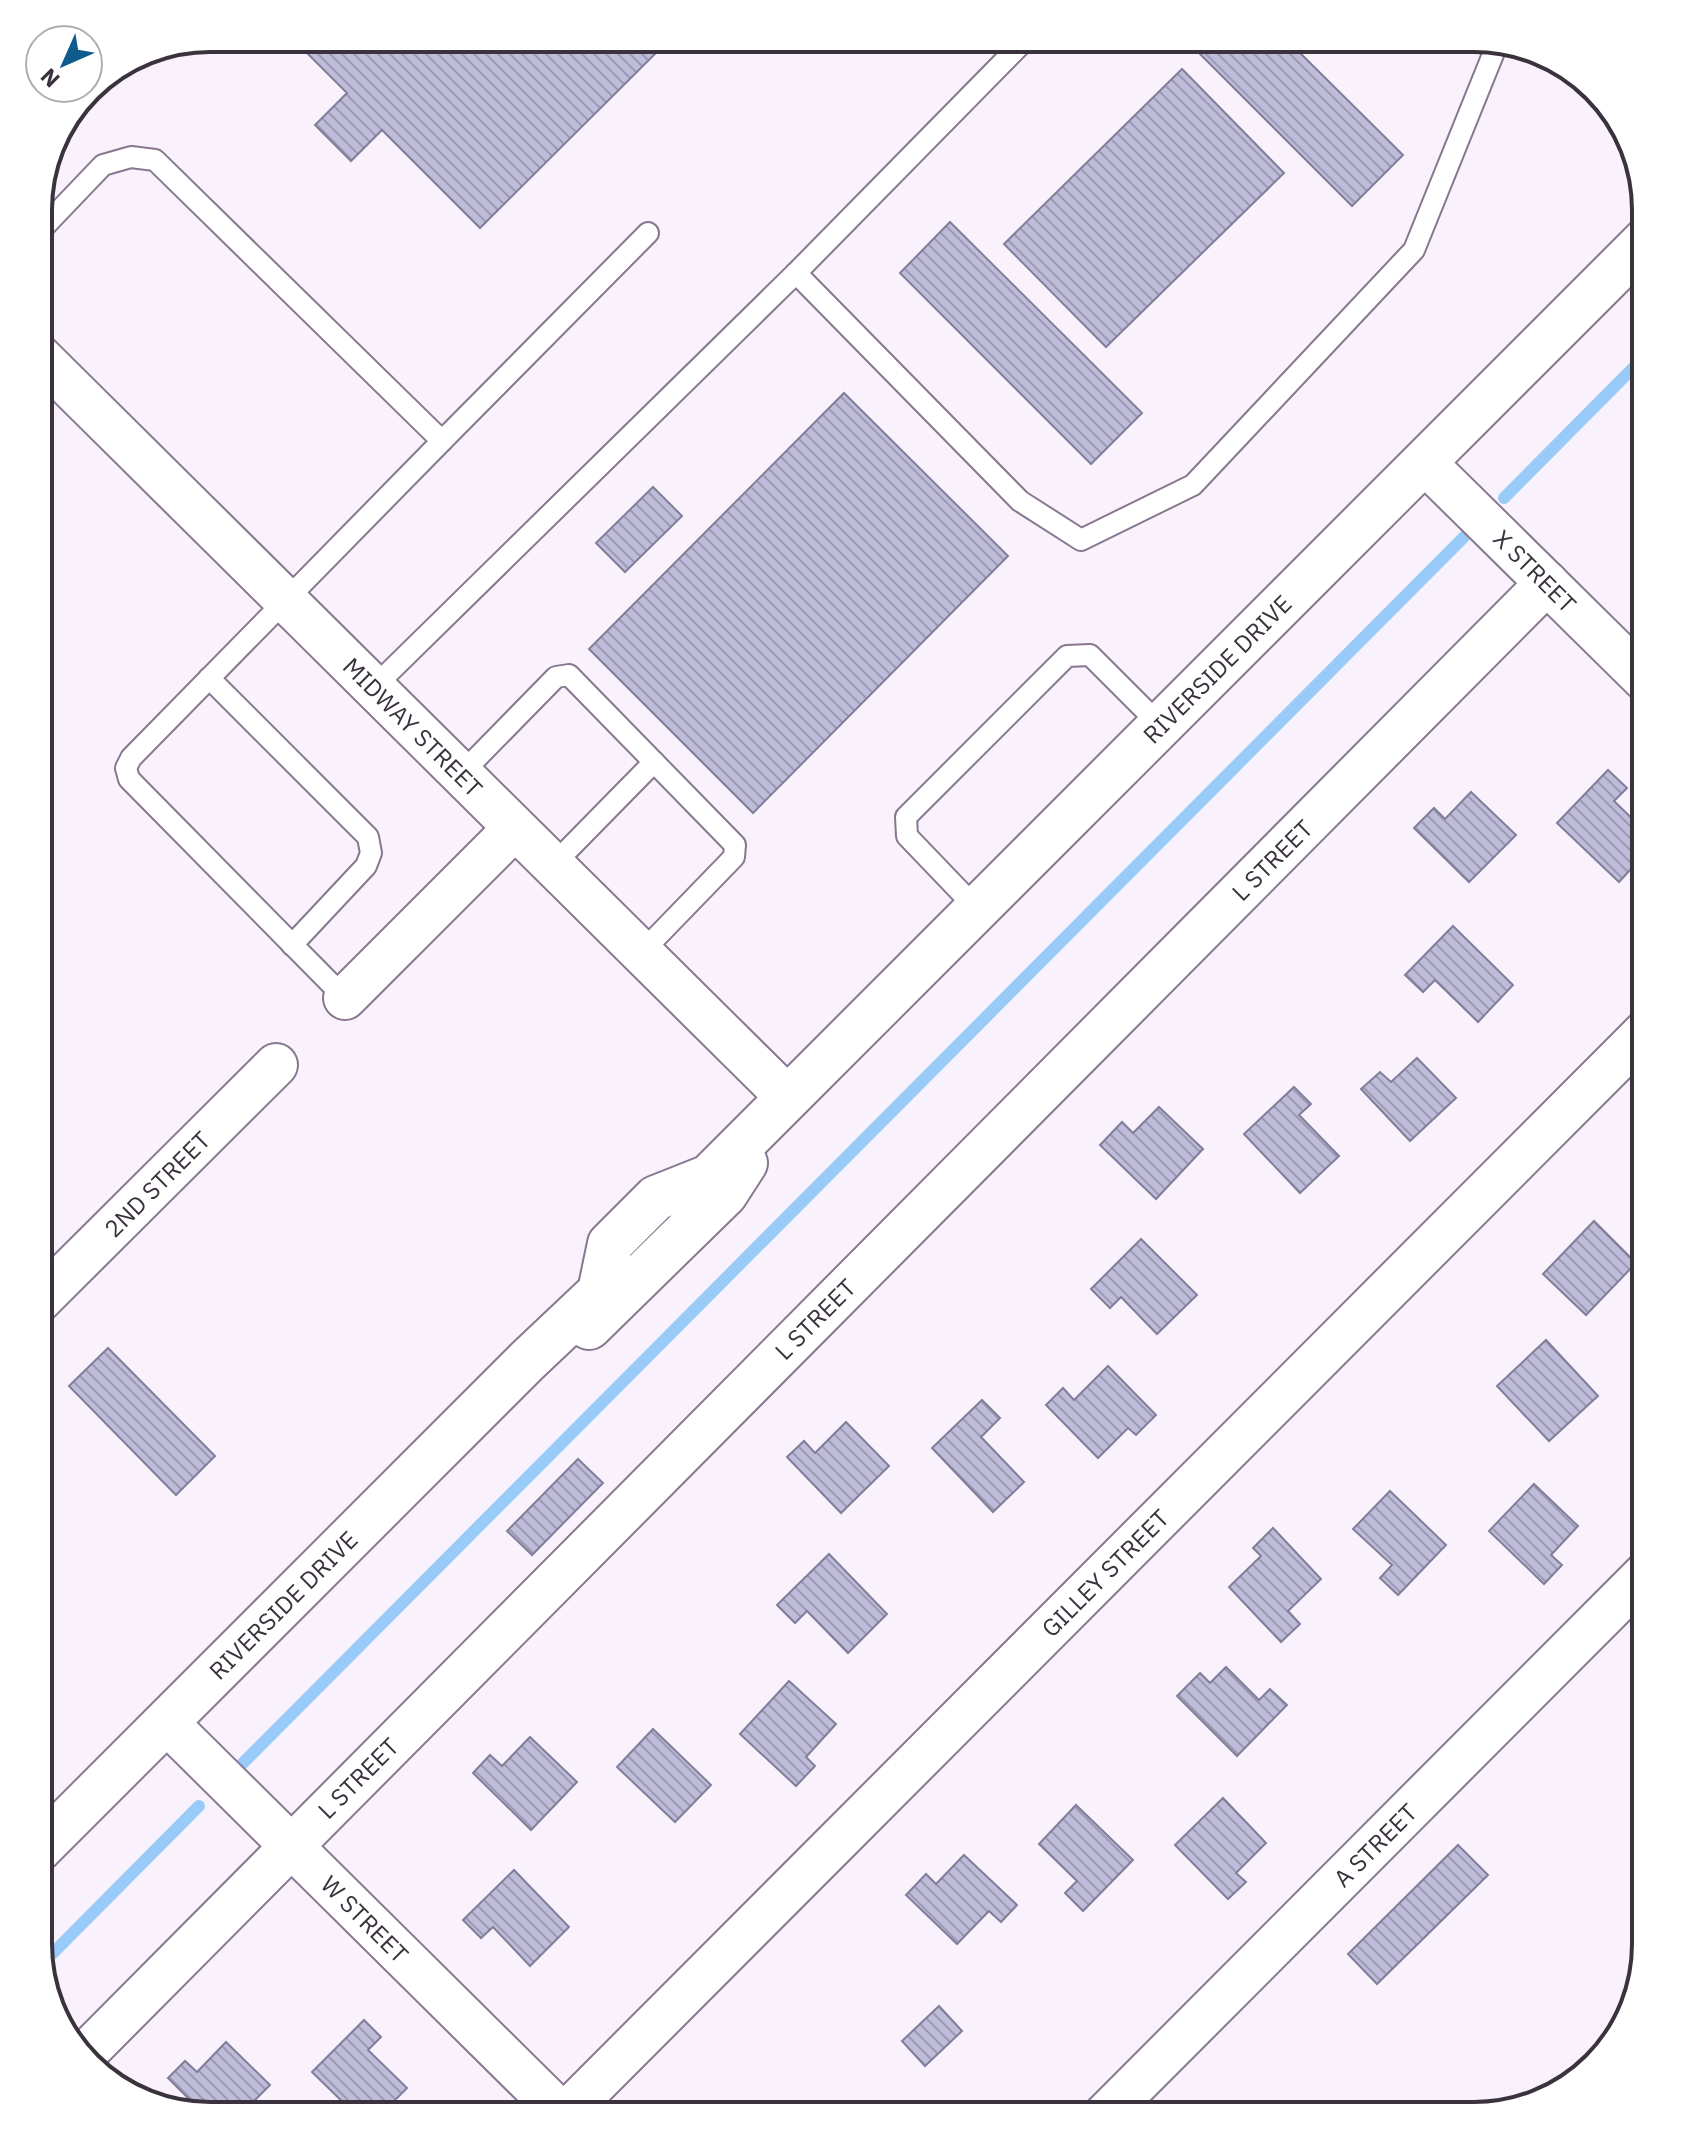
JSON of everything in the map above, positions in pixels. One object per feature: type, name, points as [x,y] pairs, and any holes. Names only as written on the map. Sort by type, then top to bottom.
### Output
[{"type":"street","name":"RIVERSIDE DRIVE","points":[[52,1836],[527,1361],[569,1346],[725,1194],[788,1098],[1632,254]]},
{"type":"street","name":"MIDWAY STREET","points":[[52,369],[788,1098]]},
{"type":"street","name":"X STREET","points":[[1424,462],[1632,667]]},
{"type":"street","name":"L STREET","points":[[91,2048],[1547,583]]},
{"type":"street","points":[[345,998],[514,829]]},
{"type":"street","name":"GILLEY STREET","points":[[578,2102],[1632,1045]]},
{"type":"street","name":"2ND STREET","points":[[52,1288],[276,1065]]},
{"type":"street","name":"A STREET","points":[[1134,2102],[1632,1587]]},
{"type":"street","name":"W STREET","points":[[166,1722],[550,2102]]},
{"type":"lane","points":[[373,688],[796,273],[1013,52]]},
{"type":"lane","points":[[796,273],[1020,501],[1081,540],[1193,485],[1414,250],[1493,53]]},
{"type":"lane","points":[[52,218],[103,165],[131,157],[155,160],[442,441]]},
{"type":"lane","points":[[345,998],[129,779],[126,768],[131,758],[209,678],[648,233]]},
{"type":"lane","points":[[977,909],[907,836],[906,817],[1067,656],[1090,655],[1161,726]]},
{"type":"lane","points":[[460,775],[556,677],[569,675],[735,845],[734,857],[641,953]]},
{"type":"lane","points":[[209,678],[368,837],[371,853],[366,866],[292,945]]},
{"type":"lane","points":[[552,866],[654,762]]},
{"type":"building","points":[[306,52],[657,52],[480,228],[382,130],[351,161],[315,125],[347,93]]},
{"type":"building","points":[[1198,52],[1299,52],[1403,155],[1352,206]]},
{"type":"building","points":[[1182,69],[1284,173],[1106,347],[1004,244]]},
{"type":"building","points":[[950,222],[1142,413],[1091,464],[900,273]]},
{"type":"building","points":[[844,393],[1008,556],[753,813],[589,649]]},
{"type":"building","points":[[653,487],[682,516],[625,572],[596,543]]},
{"type":"building","points":[[1608,770],[1627,788],[1614,801],[1632,818],[1632,868],[1619,882],[1557,823]]},
{"type":"building","points":[[1471,792],[1516,835],[1469,882],[1414,828],[1434,808],[1445,819]]},
{"type":"building","points":[[1453,926],[1513,985],[1478,1022],[1435,980],[1423,992],[1405,975]]},
{"type":"building","points":[[1417,1058],[1456,1098],[1410,1141],[1361,1089],[1380,1072],[1391,1082]]},
{"type":"building","points":[[1294,1087],[1311,1104],[1299,1115],[1339,1156],[1300,1193],[1244,1134]]},
{"type":"building","points":[[1159,1107],[1203,1149],[1156,1199],[1100,1145],[1122,1122],[1133,1133]]},
{"type":"building","points":[[1594,1221],[1632,1259],[1632,1267],[1586,1315],[1543,1274]]},
{"type":"building","points":[[1141,1239],[1197,1295],[1157,1334],[1121,1297],[1110,1308],[1091,1289]]},
{"type":"building","points":[[1546,1340],[1598,1396],[1549,1441],[1497,1386]]},
{"type":"building","points":[[108,1348],[215,1456],[176,1495],[69,1386]]},
{"type":"building","points":[[1108,1366],[1156,1415],[1136,1435],[1128,1428],[1098,1458],[1046,1405],[1063,1388],[1074,1400]]},
{"type":"building","points":[[982,1400],[1000,1418],[981,1437],[1024,1482],[993,1512],[932,1448]]},
{"type":"building","points":[[846,1422],[889,1466],[841,1513],[787,1457],[804,1441],[815,1453]]},
{"type":"building","points":[[578,1459],[603,1483],[532,1555],[507,1531]]},
{"type":"building","points":[[1534,1484],[1578,1526],[1551,1555],[1562,1565],[1544,1584],[1489,1531]]},
{"type":"building","points":[[1390,1491],[1446,1545],[1398,1595],[1380,1578],[1392,1565],[1353,1529]]},
{"type":"building","points":[[1273,1528],[1321,1579],[1288,1611],[1300,1624],[1281,1642],[1229,1587],[1261,1556],[1253,1548]]},
{"type":"building","points":[[829,1554],[887,1614],[848,1653],[807,1611],[795,1623],[777,1605]]},
{"type":"building","points":[[1226,1667],[1259,1700],[1270,1689],[1287,1705],[1237,1756],[1177,1696],[1200,1673],[1210,1683]]},
{"type":"building","points":[[789,1681],[836,1724],[806,1757],[815,1766],[796,1786],[740,1734]]},
{"type":"building","points":[[653,1729],[711,1785],[675,1822],[617,1767]]},
{"type":"building","points":[[530,1737],[577,1782],[531,1830],[473,1773],[490,1755],[502,1766]]},
{"type":"building","points":[[1223,1798],[1266,1843],[1236,1873],[1246,1882],[1228,1899],[1175,1845]]},
{"type":"building","points":[[1076,1805],[1133,1860],[1083,1911],[1065,1893],[1077,1881],[1039,1844]]},
{"type":"building","points":[[1458,1845],[1488,1875],[1377,1984],[1348,1954]]},
{"type":"building","points":[[964,1855],[1017,1905],[1001,1922],[989,1911],[957,1944],[906,1895],[926,1874],[936,1884]]},
{"type":"building","points":[[514,1870],[569,1927],[530,1966],[493,1927],[481,1938],[463,1920]]},
{"type":"building","points":[[939,2006],[962,2031],[925,2066],[902,2041]]},
{"type":"building","points":[[364,2020],[381,2037],[368,2050],[407,2088],[393,2102],[343,2102],[312,2072]]},
{"type":"building","points":[[226,2042],[270,2085],[253,2102],[191,2101],[168,2078],[185,2061],[197,2072]]},
{"type":"waterway","points":[[1504,498],[1632,369]]},
{"type":"waterway","points":[[243,1763],[1464,537]]},
{"type":"waterway","points":[[52,1953],[199,1806]]}]
